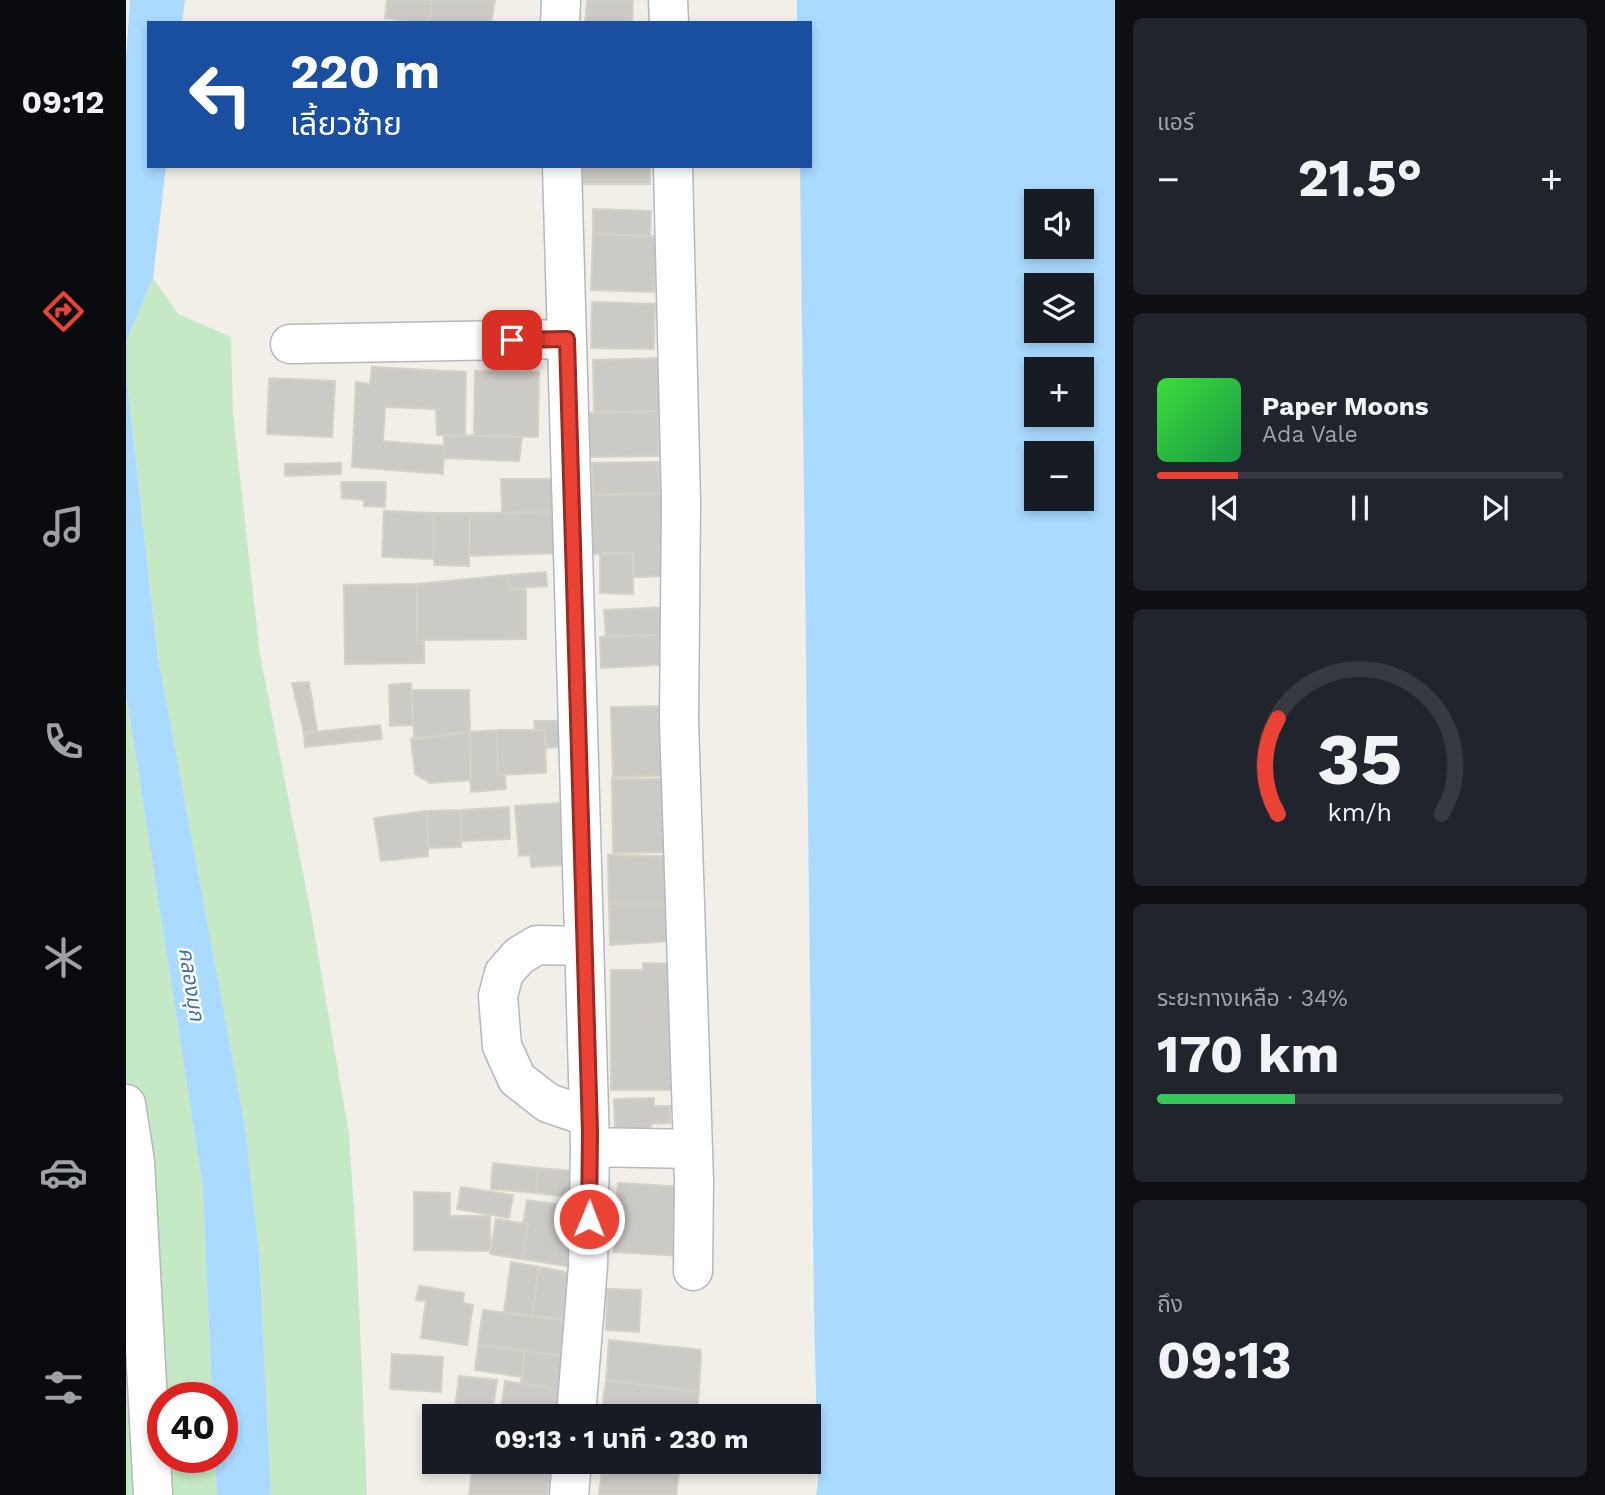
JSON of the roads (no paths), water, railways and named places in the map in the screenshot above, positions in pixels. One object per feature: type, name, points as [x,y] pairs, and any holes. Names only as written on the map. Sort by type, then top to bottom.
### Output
[{"type":"street","points":[[561,0],[561,21]]},
{"type":"street","points":[[668,0],[669,21]]},
{"type":"street","points":[[562,168],[589,1132],[588,1266],[577,1404]]},
{"type":"street","points":[[673,168],[681,502],[680,721],[694,1181],[693,1271]]},
{"type":"street","points":[[290,344],[567,339]]},
{"type":"street","points":[[584,946],[537,945],[519,956],[504,973],[498,996],[502,1046],[517,1079],[589,1132],[693,1149]]},
{"type":"street","points":[[126,1104],[135,1162],[153,1495]]},
{"type":"street","points":[[569,1495],[571,1474]]},
{"type":"water","name":"คลองมุก","points":[[130,0],[185,0],[182,21],[147,21],[147,168],[166,168],[153,278],[127,340],[127,381],[157,651],[245,1126],[259,1253],[271,1495],[217,1495],[216,1473],[238,1473],[238,1382],[211,1382],[203,1188],[126,693],[126,59]]},
{"type":"water","points":[[797,0],[1115,0],[1115,1495],[816,1495],[818,1474],[821,1474],[821,1404],[816,1404],[800,168],[812,168],[812,21],[797,21]]}]
